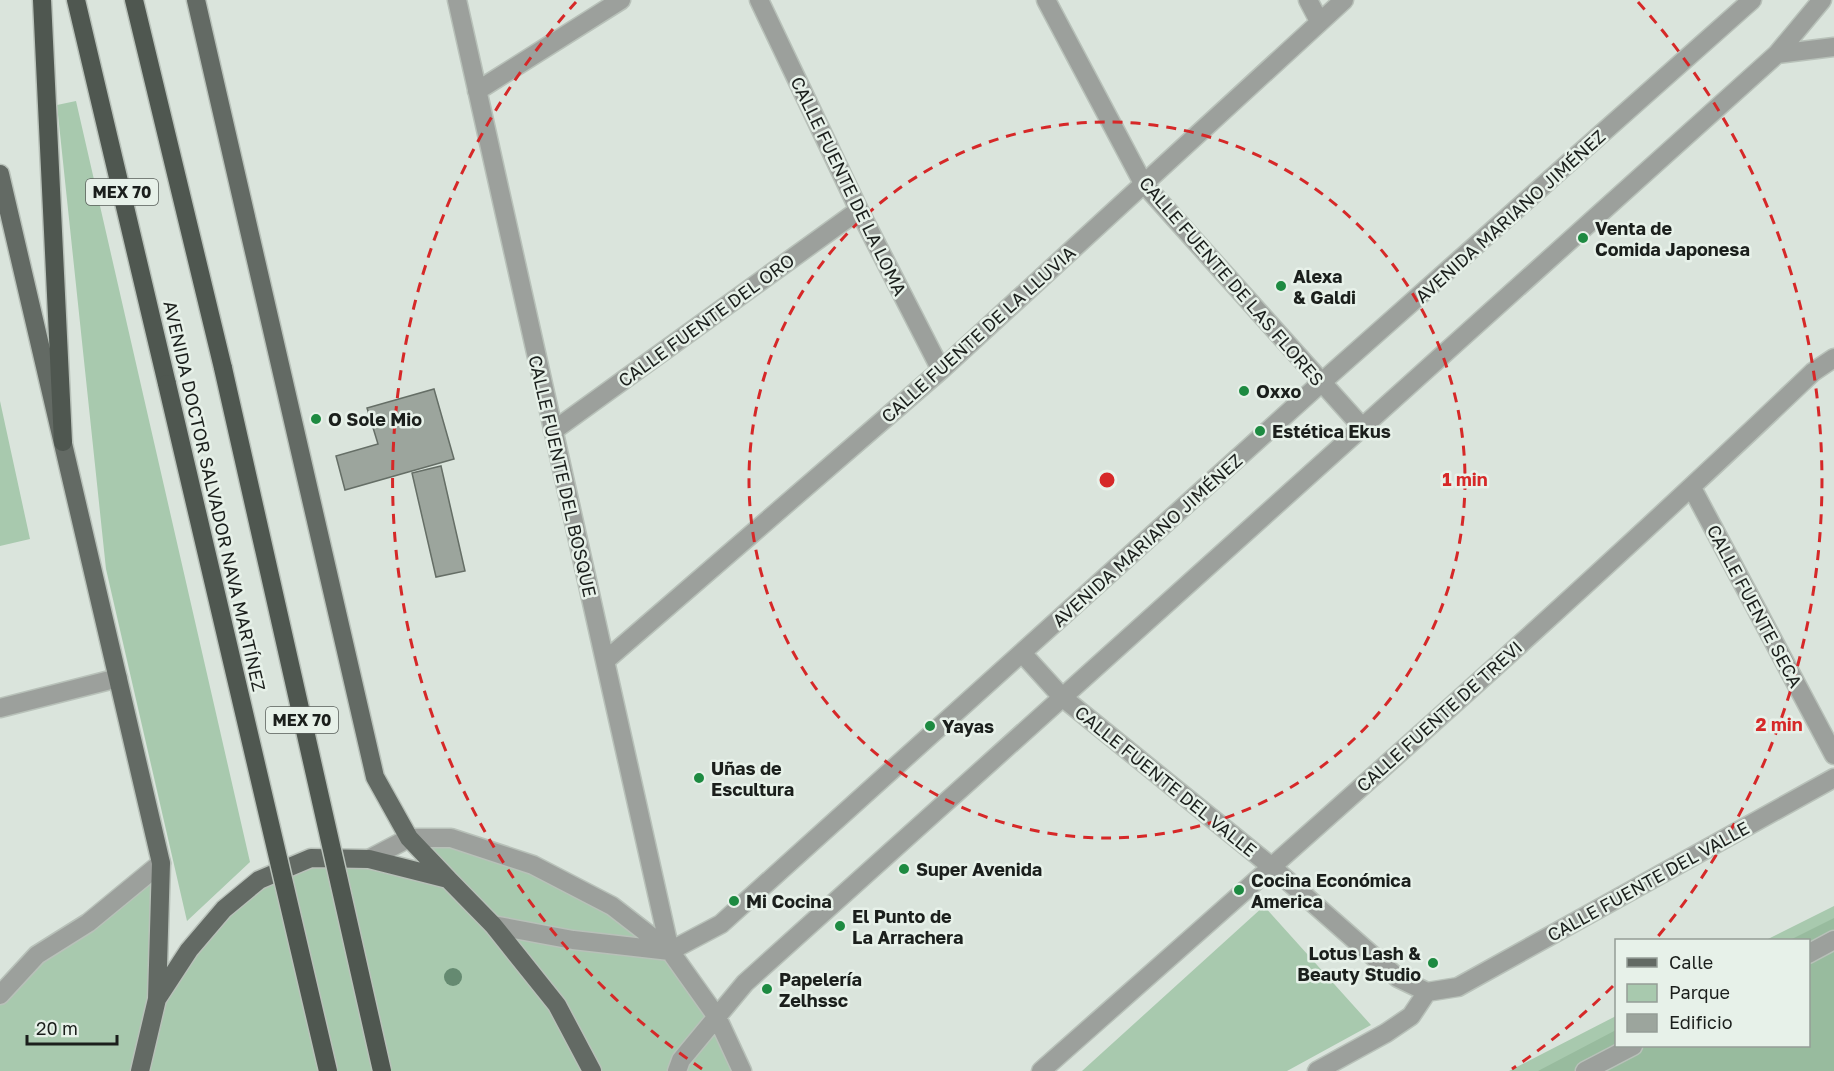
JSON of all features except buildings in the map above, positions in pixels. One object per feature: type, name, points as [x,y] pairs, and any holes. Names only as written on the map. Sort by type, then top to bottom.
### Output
[{"type":"highway","points":[[42,0],[63,442]]},
{"type":"highway","name":"AVENIDA DOCTOR SALVADOR NAVA MARTÍNEZ","points":[[76,0],[328,1071]]},
{"type":"highway","name":"AVENIDA DOCTOR SALVADOR NAVA MARTÍNEZ","points":[[134,0],[223,368],[382,1071]]},
{"type":"main road","points":[[196,0],[375,777],[409,838],[493,925],[557,1005],[592,1071]]},
{"type":"main road","points":[[0,174],[161,863],[157,999],[140,1071]]},
{"type":"main road","points":[[157,999],[189,950],[224,909],[259,880],[311,858],[369,859],[448,879]]},
{"type":"street","name":"CALLE FUENTE DEL BOSQUE","points":[[457,0],[670,951]]},
{"type":"street","points":[[477,91],[621,0]]},
{"type":"street","name":"CALLE FUENTE DE LA LOMA","points":[[759,0],[859,210],[941,370]]},
{"type":"street","name":"CALLE FUENTE DE LAS FLORES","points":[[1046,0],[1143,183],[1362,427]]},
{"type":"street","points":[[1308,0],[1319,21]]},
{"type":"street","name":"CALLE FUENTE DE LA LLUVIA","points":[[605,661],[941,370],[1344,0]]},
{"type":"street","name":"AVENIDA MARIANO JIMÉNEZ","points":[[670,951],[721,924],[1322,382],[1752,0]]},
{"type":"street","points":[[677,1071],[681,1060],[745,983],[1777,54],[1822,0]]},
{"type":"street","points":[[1777,54],[1834,47]]},
{"type":"street","name":"CALLE FUENTE DEL ORO","points":[[553,431],[859,210]]},
{"type":"street","name":"CALLE FUENTE DE TREVI","points":[[1041,1071],[1272,867],[1692,488],[1813,372],[1834,358]]},
{"type":"street","name":"CALLE FUENTE SECA","points":[[1692,488],[1834,755]]},
{"type":"street","name":"CALLE FUENTE DEL VALLE","points":[[1022,653],[1062,697],[1272,867],[1398,978],[1427,992],[1458,987],[1834,777]]},
{"type":"street","points":[[0,708],[118,678]]},
{"type":"street","name":"CALLE FUENTE DEL BOSQUE","points":[[369,859],[409,838],[452,838],[533,865],[612,906],[670,951],[717,1017],[742,1071]]},
{"type":"street","points":[[0,995],[37,955],[88,923],[161,863]]},
{"type":"street","points":[[493,925],[573,940],[670,951]]},
{"type":"street","points":[[1810,953],[1834,940]]},
{"type":"street","points":[[1317,1071],[1386,1033],[1411,1016],[1427,992]]},
{"type":"street","points":[[1585,1071],[1631,1047]]},
{"type":"green space","points":[[76,101],[250,862],[187,921],[106,569],[57,105]]},
{"type":"green space","points":[[0,401],[30,539],[0,546]]},
{"type":"green space","points":[[409,838],[533,865],[670,951],[742,1071],[592,1071],[557,1005]]},
{"type":"green space","points":[[311,859],[447,880],[555,1005],[590,1071],[0,1071],[0,995],[161,863],[157,998],[225,910]]},
{"type":"green space","points":[[1264,906],[1371,1025],[1287,1071],[1082,1071]]},
{"type":"green space","points":[[1834,906],[1834,1071],[1509,1071],[1615,1017],[1615,1047],[1810,1047],[1810,939],[1768,939]]},
{"type":"green space","points":[[1834,918],[1834,1071],[1538,1071],[1615,1031],[1615,1047],[1810,1047],[1810,939],[1792,939]]},
{"type":"place","name":"Venta de Comida Japonesa","points":[[1583,238]]},
{"type":"place","name":"Alexa & Galdi","points":[[1281,286]]},
{"type":"place","name":"Oxxo","points":[[1244,391]]},
{"type":"place","name":"O Sole Mio","points":[[316,419]]},
{"type":"place","name":"Estética Ekus","points":[[1260,431]]},
{"type":"place","name":"Yayas","points":[[930,726]]},
{"type":"place","name":"Uñas de Escultura","points":[[699,778]]},
{"type":"place","name":"Super Avenida","points":[[904,869]]},
{"type":"place","name":"Cocina Económica America","points":[[1239,890]]},
{"type":"place","name":"Mi Cocina","points":[[734,901]]},
{"type":"place","name":"El Punto de La Arrachera","points":[[840,926]]},
{"type":"place","name":"Lotus Lash & Beauty Studio","points":[[1433,963]]},
{"type":"place","name":"Papelería Zelhssc","points":[[767,989]]}]
